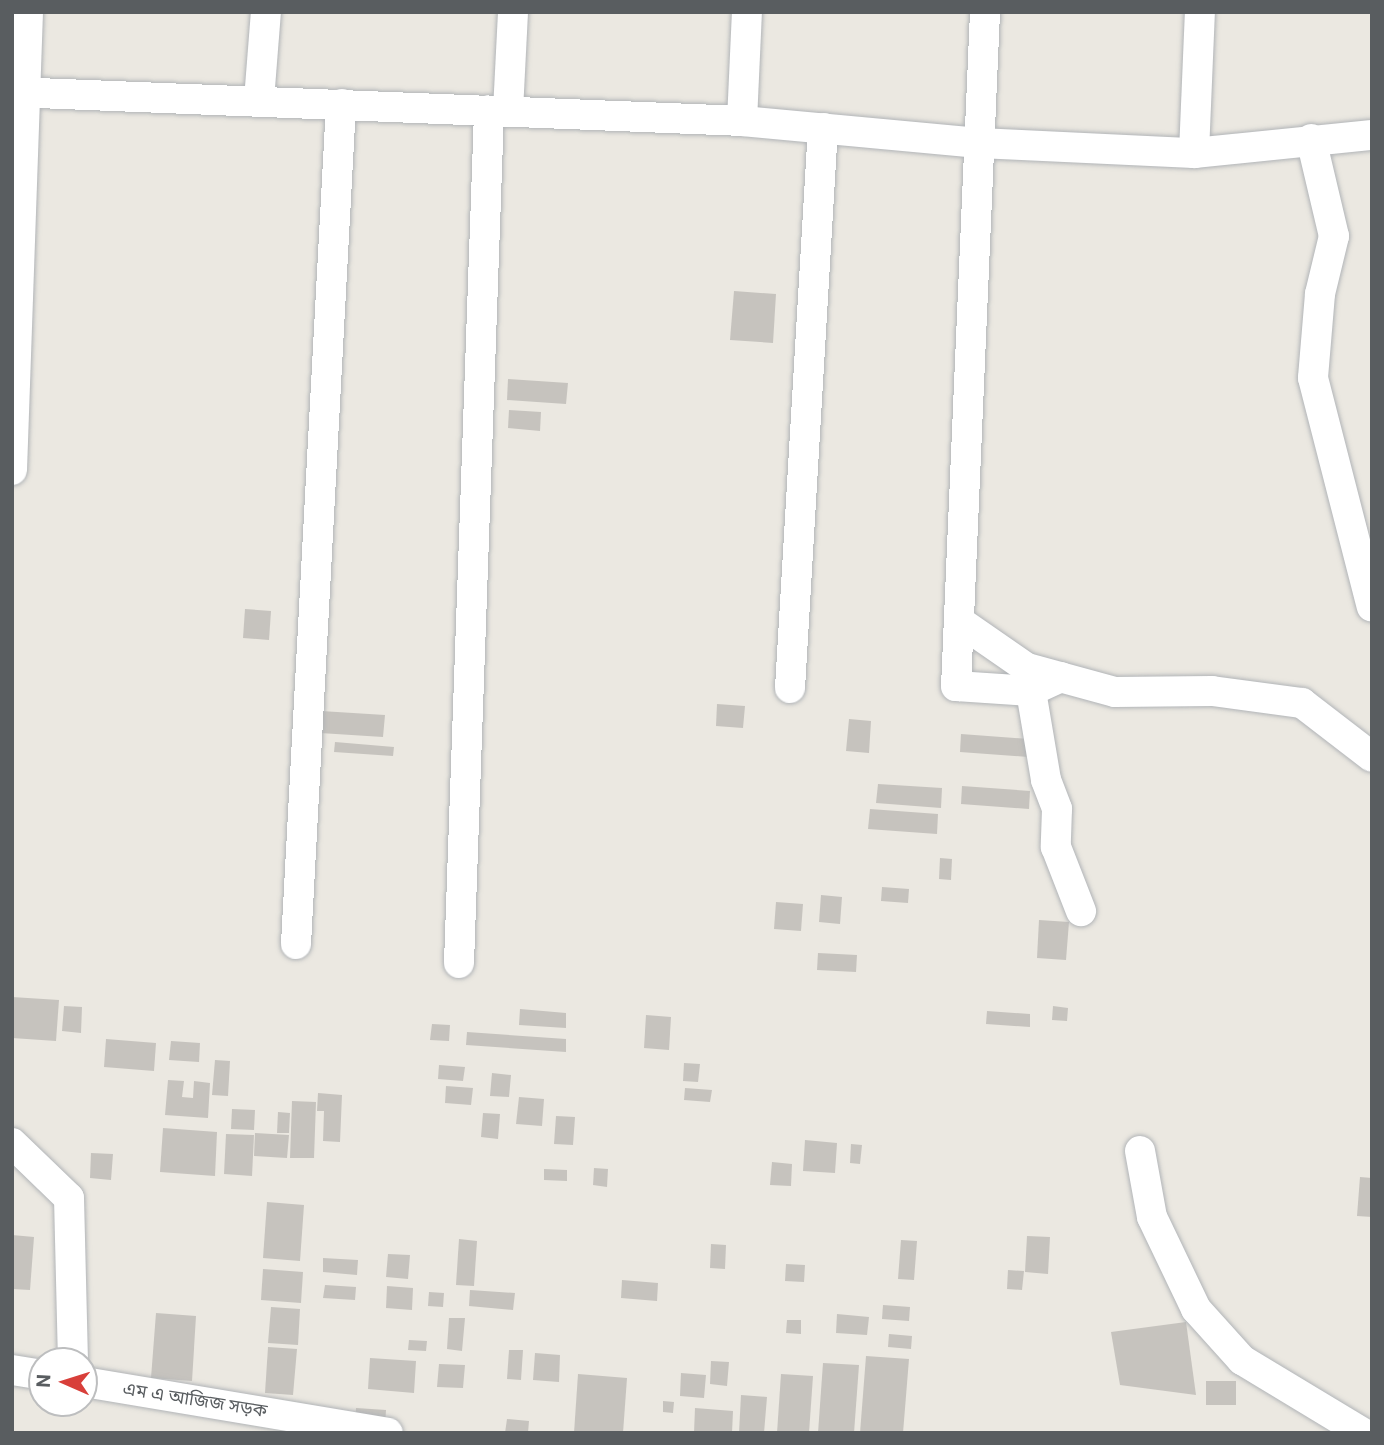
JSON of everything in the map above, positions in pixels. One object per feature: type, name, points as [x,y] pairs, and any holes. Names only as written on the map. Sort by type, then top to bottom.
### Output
[{"type":"street","points":[[12,470],[17,93],[28,12]]},
{"type":"street","points":[[259,100],[266,12]]},
{"type":"street","points":[[459,963],[498,111],[513,12]]},
{"type":"street","points":[[742,121],[747,12]]},
{"type":"street","points":[[985,12],[956,686],[1031,691],[1061,677]]},
{"type":"street","points":[[1194,153],[1200,12]]},
{"type":"street","points":[[17,93],[259,100],[742,121],[979,143],[1194,153],[1311,139],[1372,135]]},
{"type":"street","points":[[296,944],[341,104]]},
{"type":"street","points":[[790,688],[823,128]]},
{"type":"street","points":[[1311,139],[1334,236],[1320,294],[1313,377],[1372,607]]},
{"type":"street","points":[[959,621],[1027,668],[1115,692],[1212,691],[1302,703],[1372,757]]},
{"type":"street","points":[[1031,691],[1046,780],[1057,810],[1056,847],[1081,911]]},
{"type":"street","points":[[12,1143],[69,1198],[73,1347]]},
{"type":"street","points":[[1140,1151],[1152,1217],[1196,1309],[1242,1360],[1363,1433]]},
{"type":"street","name":"এম এ আজিজ সড়ক","points":[[98,1384],[388,1433]]},
{"type":"building","points":[[734,291],[776,294],[773,343],[730,340]]},
{"type":"building","points":[[508,379],[568,383],[566,404],[507,400]]},
{"type":"building","points":[[509,410],[541,412],[540,431],[508,428]]},
{"type":"building","points":[[245,609],[271,611],[269,640],[243,638]]},
{"type":"building","points":[[717,704],[745,706],[743,728],[716,726]]},
{"type":"building","points":[[321,711],[385,715],[383,737],[320,733]]},
{"type":"building","points":[[849,719],[871,721],[869,753],[846,751]]},
{"type":"building","points":[[961,734],[1029,739],[1028,757],[960,752]]},
{"type":"building","points":[[335,742],[394,747],[393,756],[334,752]]},
{"type":"building","points":[[878,784],[942,788],[941,808],[876,803]]},
{"type":"building","points":[[962,786],[1030,791],[1029,809],[961,804]]},
{"type":"building","points":[[870,809],[938,814],[937,834],[868,829]]},
{"type":"building","points":[[940,858],[952,859],[951,880],[939,879]]},
{"type":"building","points":[[882,887],[909,889],[908,903],[881,901]]},
{"type":"building","points":[[821,895],[842,897],[840,924],[819,922]]},
{"type":"building","points":[[776,902],[803,904],[801,931],[774,929]]},
{"type":"building","points":[[1039,920],[1069,922],[1066,960],[1037,958]]},
{"type":"building","points":[[818,953],[857,955],[856,972],[817,970]]},
{"type":"building","points":[[12,997],[59,1000],[56,1041],[12,1038]]},
{"type":"building","points":[[64,1006],[82,1007],[81,1033],[62,1031]]},
{"type":"building","points":[[1053,1006],[1068,1008],[1067,1021],[1052,1020]]},
{"type":"building","points":[[520,1009],[566,1013],[566,1028],[519,1025]]},
{"type":"building","points":[[987,1011],[1030,1014],[1030,1027],[986,1024]]},
{"type":"building","points":[[646,1015],[671,1017],[669,1050],[644,1048]]},
{"type":"building","points":[[432,1024],[450,1025],[449,1041],[430,1040]]},
{"type":"building","points":[[467,1032],[566,1039],[566,1052],[466,1045]]},
{"type":"building","points":[[106,1039],[156,1043],[154,1071],[104,1067]]},
{"type":"building","points":[[171,1041],[200,1043],[199,1062],[169,1060]]},
{"type":"building","points":[[215,1060],[230,1061],[228,1096],[212,1095]]},
{"type":"building","points":[[684,1063],[700,1064],[698,1082],[683,1081]]},
{"type":"building","points":[[439,1065],[465,1067],[463,1081],[438,1079]]},
{"type":"building","points":[[492,1073],[511,1075],[509,1097],[490,1096]]},
{"type":"building","points":[[168,1080],[184,1081],[182,1097],[193,1098],[194,1081],[210,1083],[208,1118],[165,1115]]},
{"type":"building","points":[[446,1086],[473,1088],[471,1105],[445,1103]]},
{"type":"building","points":[[685,1088],[712,1090],[710,1102],[684,1100]]},
{"type":"building","points":[[318,1093],[342,1095],[340,1142],[323,1141],[324,1111],[317,1111]]},
{"type":"building","points":[[519,1097],[544,1099],[542,1126],[516,1124]]},
{"type":"building","points":[[292,1101],[316,1102],[314,1158],[290,1158]]},
{"type":"building","points":[[232,1109],[255,1110],[254,1130],[231,1129]]},
{"type":"building","points":[[278,1112],[290,1113],[289,1133],[277,1133]]},
{"type":"building","points":[[483,1113],[500,1114],[498,1139],[481,1137]]},
{"type":"building","points":[[556,1116],[575,1117],[573,1145],[554,1144]]},
{"type":"building","points":[[163,1128],[217,1132],[215,1176],[160,1172]]},
{"type":"building","points":[[255,1133],[289,1135],[287,1158],[254,1156]]},
{"type":"building","points":[[226,1134],[254,1135],[252,1176],[224,1174]]},
{"type":"building","points":[[805,1140],[837,1143],[835,1173],[803,1171]]},
{"type":"building","points":[[851,1144],[862,1145],[860,1164],[850,1163]]},
{"type":"building","points":[[91,1153],[113,1154],[111,1180],[90,1178]]},
{"type":"building","points":[[772,1162],[792,1164],[791,1186],[770,1185]]},
{"type":"building","points":[[594,1168],[608,1169],[607,1187],[593,1185]]},
{"type":"building","points":[[544,1169],[567,1170],[567,1181],[544,1180]]},
{"type":"building","points":[[1360,1177],[1372,1178],[1372,1217],[1357,1216]]},
{"type":"building","points":[[267,1202],[304,1205],[300,1261],[263,1258]]},
{"type":"building","points":[[12,1235],[34,1237],[30,1290],[12,1289]]},
{"type":"building","points":[[1027,1236],[1050,1237],[1048,1274],[1025,1272]]},
{"type":"building","points":[[459,1239],[477,1241],[474,1286],[456,1285]]},
{"type":"building","points":[[901,1240],[917,1241],[914,1280],[898,1279]]},
{"type":"building","points":[[711,1244],[726,1245],[725,1269],[710,1268]]},
{"type":"building","points":[[388,1254],[410,1255],[408,1279],[386,1277]]},
{"type":"building","points":[[323,1258],[358,1260],[357,1275],[323,1272]]},
{"type":"building","points":[[786,1264],[805,1265],[804,1282],[785,1281]]},
{"type":"building","points":[[263,1269],[303,1272],[301,1303],[261,1300]]},
{"type":"building","points":[[1008,1270],[1024,1271],[1022,1290],[1007,1289]]},
{"type":"building","points":[[622,1280],[658,1283],[657,1301],[621,1298]]},
{"type":"building","points":[[325,1285],[356,1287],[355,1300],[323,1298]]},
{"type":"building","points":[[387,1286],[413,1288],[412,1310],[386,1308]]},
{"type":"building","points":[[470,1290],[515,1293],[513,1310],[469,1306]]},
{"type":"building","points":[[429,1292],[444,1293],[443,1307],[428,1306]]},
{"type":"building","points":[[883,1305],[910,1307],[909,1321],[882,1319]]},
{"type":"building","points":[[271,1307],[300,1309],[298,1345],[268,1343]]},
{"type":"building","points":[[156,1313],[196,1316],[192,1381],[151,1378]]},
{"type":"building","points":[[837,1314],[869,1317],[867,1335],[836,1333]]},
{"type":"building","points":[[449,1318],[465,1318],[462,1351],[447,1349]]},
{"type":"building","points":[[787,1320],[801,1320],[801,1334],[786,1333]]},
{"type":"building","points":[[1186,1322],[1196,1395],[1120,1385],[1111,1332]]},
{"type":"building","points":[[889,1334],[912,1336],[911,1349],[888,1347]]},
{"type":"building","points":[[409,1340],[427,1341],[426,1351],[408,1350]]},
{"type":"building","points":[[268,1347],[297,1349],[293,1395],[265,1393]]},
{"type":"building","points":[[509,1350],[523,1350],[521,1380],[507,1379]]},
{"type":"building","points":[[535,1353],[560,1355],[559,1382],[533,1380]]},
{"type":"building","points":[[866,1356],[909,1359],[903,1433],[860,1433]]},
{"type":"building","points":[[370,1358],[416,1361],[414,1393],[368,1389]]},
{"type":"building","points":[[711,1361],[729,1362],[727,1386],[710,1384]]},
{"type":"building","points":[[823,1363],[859,1365],[854,1433],[818,1433]]},
{"type":"building","points":[[439,1364],[465,1365],[463,1388],[437,1387]]},
{"type":"building","points":[[681,1373],[706,1375],[704,1398],[680,1396]]},
{"type":"building","points":[[578,1374],[627,1378],[623,1433],[574,1433]]},
{"type":"building","points":[[781,1374],[813,1376],[809,1433],[777,1433]]},
{"type":"building","points":[[1206,1381],[1236,1381],[1236,1405],[1206,1405]]},
{"type":"building","points":[[741,1395],[767,1397],[764,1433],[739,1433]]},
{"type":"building","points":[[663,1401],[674,1402],[673,1413],[663,1412]]},
{"type":"building","points":[[356,1408],[386,1410],[385,1426],[355,1424]]},
{"type":"building","points":[[695,1408],[733,1411],[732,1433],[694,1433]]},
{"type":"building","points":[[507,1419],[529,1421],[528,1433],[505,1433]]}]
